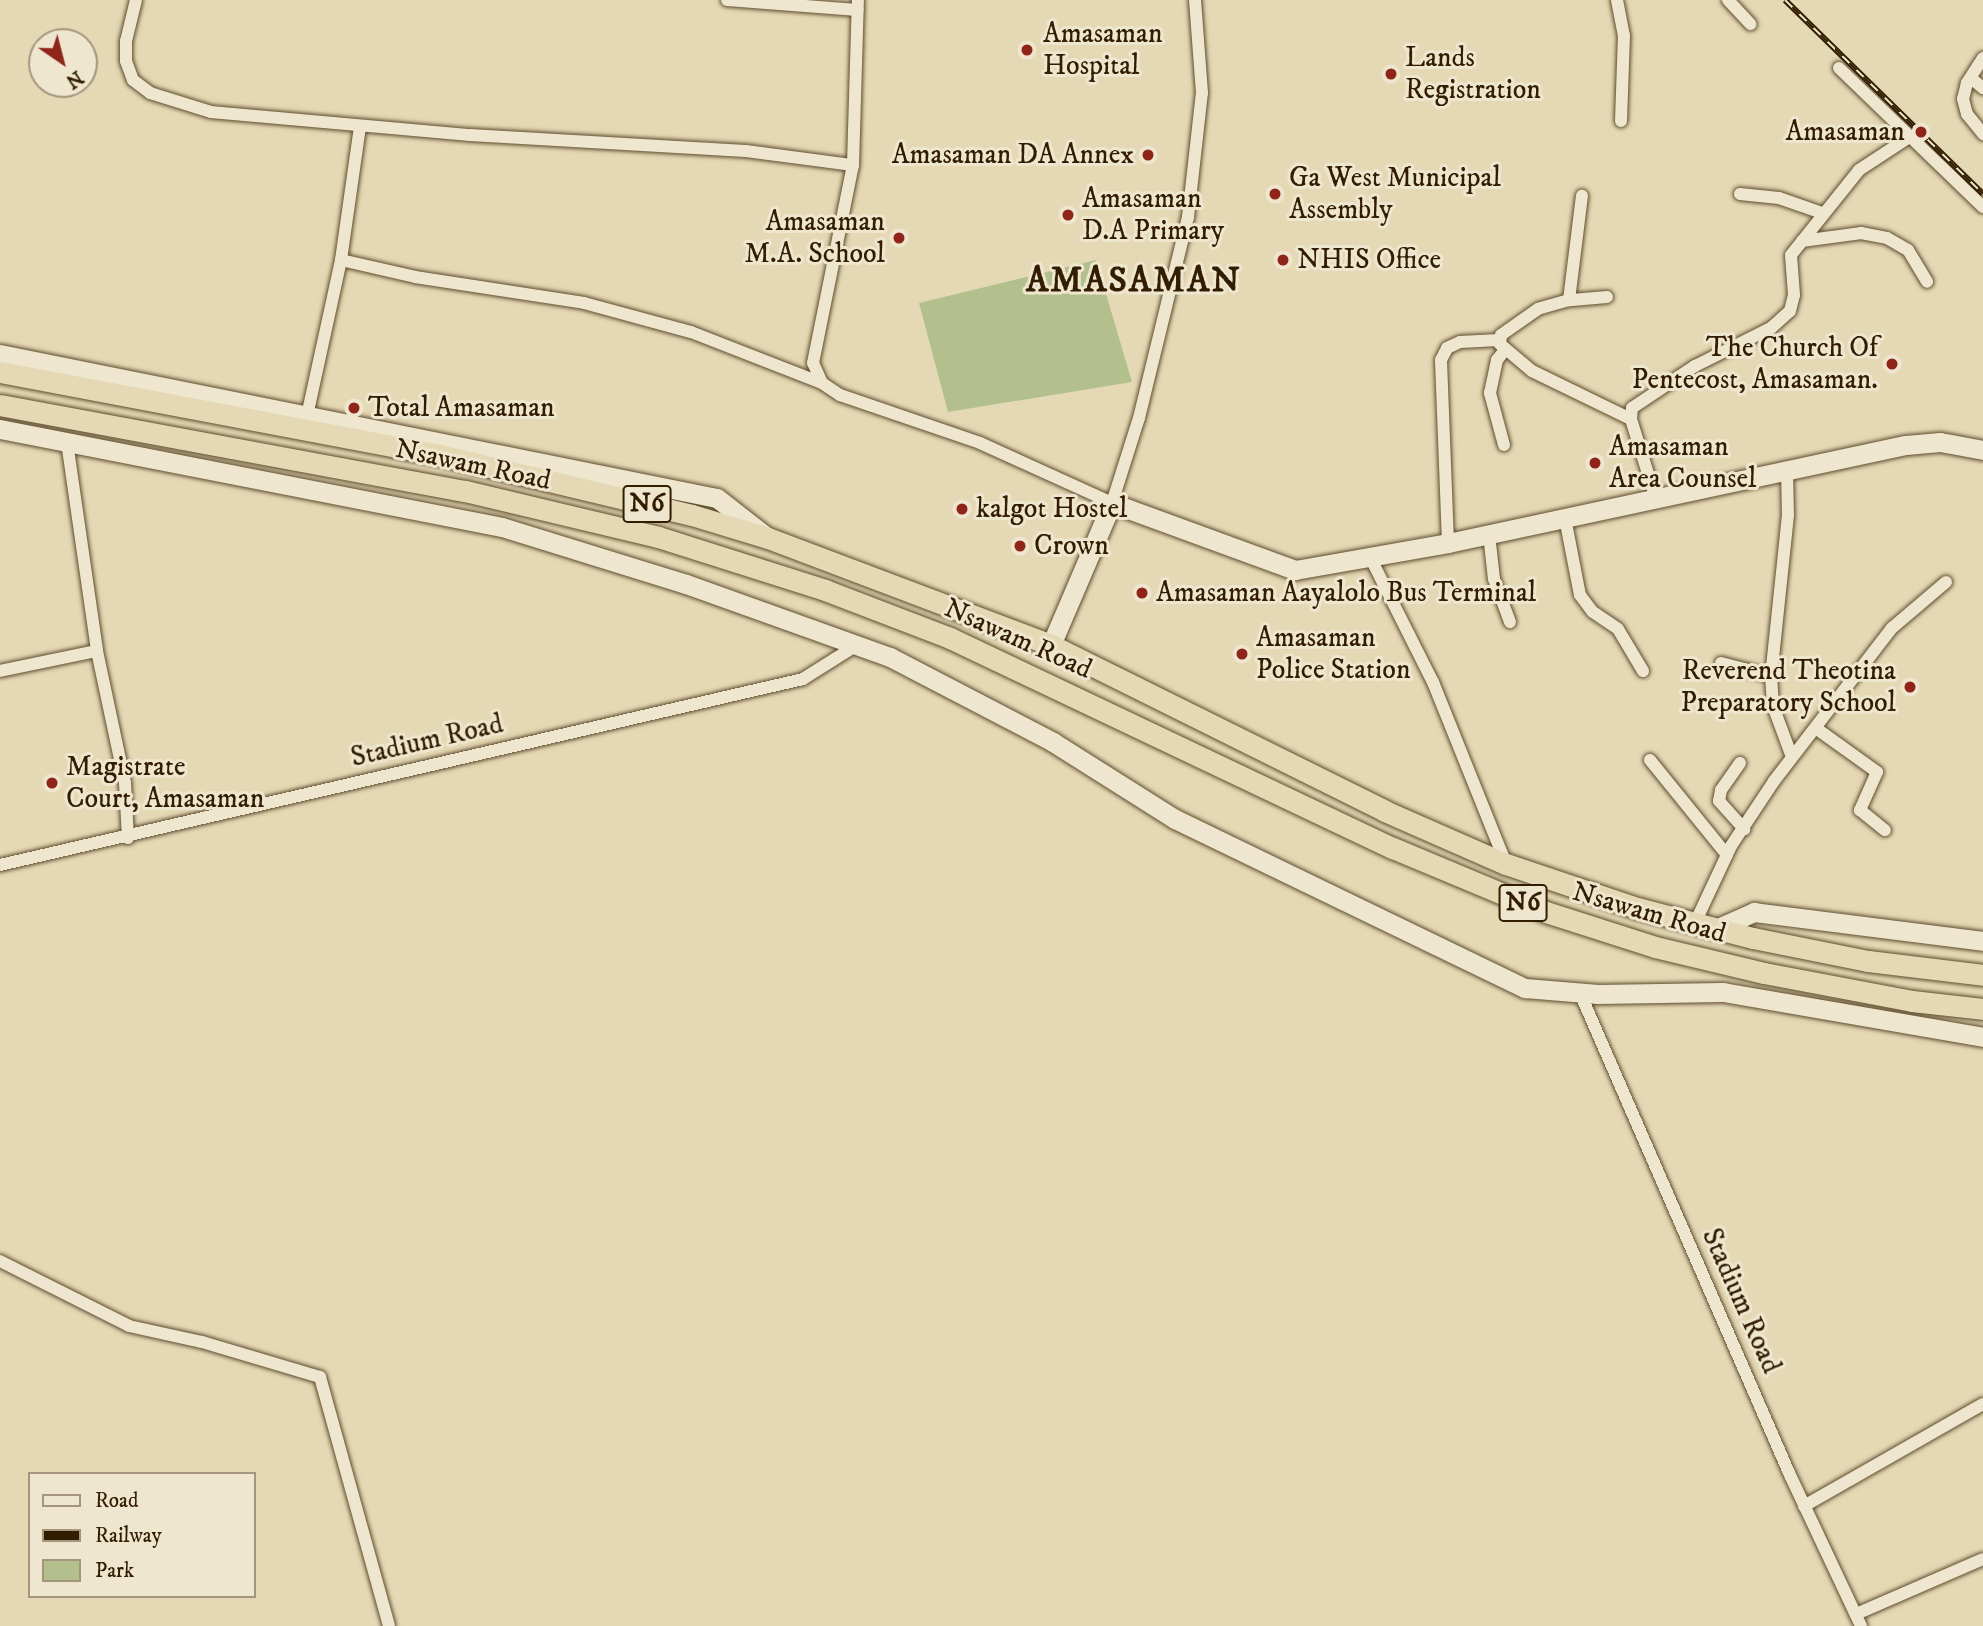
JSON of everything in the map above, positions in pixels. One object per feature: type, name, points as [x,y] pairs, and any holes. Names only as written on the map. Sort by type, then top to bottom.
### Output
[{"type":"highway","name":"Nsawam Road","points":[[0,372],[449,457],[692,515],[768,538],[1051,645],[1385,811],[1506,864],[1706,926],[1868,961],[1983,975]]},
{"type":"highway","name":"Nsawam Road","points":[[0,405],[464,491],[658,537],[825,590],[950,638],[1393,848],[1546,912],[1654,947],[1764,973],[1912,1002],[1983,1009]]},
{"type":"main road","points":[[0,354],[717,498],[768,538]]},
{"type":"main road","points":[[0,429],[502,527],[686,584],[890,657],[1053,742],[1175,819],[1525,988],[1580,993],[1723,992],[1983,1037]]},
{"type":"main road","points":[[1051,645],[1112,503],[1295,570],[1448,543],[1906,445],[1940,442],[1983,450]]},
{"type":"main road","points":[[1706,926],[1754,912],[1983,941]]},
{"type":"street","points":[[136,0],[125,61],[133,80],[150,93],[211,112],[360,127],[746,150],[853,164]]},
{"type":"street","points":[[727,0],[858,5],[853,164],[813,363],[822,383]]},
{"type":"street","points":[[341,260],[415,277],[584,303],[691,332],[822,383],[840,395],[980,443],[1112,503],[1139,418],[1188,217],[1202,93],[1195,0]]},
{"type":"street","points":[[1617,0],[1624,35],[1621,121]]},
{"type":"street","points":[[1728,0],[1750,24]]},
{"type":"street","points":[[1983,58],[1970,78],[1963,99],[1967,114],[1983,134]]},
{"type":"street","points":[[1839,68],[1983,207]]},
{"type":"street","points":[[1970,78],[1983,89]]},
{"type":"street","points":[[307,416],[341,260],[360,127]]},
{"type":"street","points":[[1656,499],[1631,419],[1639,400],[1771,328],[1790,311],[1794,295],[1791,255],[1859,170],[1911,136]]},
{"type":"street","points":[[1740,194],[1779,198],[1822,213]]},
{"type":"street","points":[[1569,300],[1582,195]]},
{"type":"street","points":[[1802,241],[1861,233],[1887,238],[1908,250],[1927,282]]},
{"type":"street","points":[[1504,445],[1490,393],[1502,346],[1538,309],[1569,300],[1607,297]]},
{"type":"street","points":[[1448,543],[1441,360],[1447,348],[1460,342],[1502,346],[1532,372],[1631,419]]},
{"type":"street","points":[[67,442],[97,651],[125,783],[128,838]]},
{"type":"street","points":[[1787,469],[1788,514],[1771,676],[1773,706],[1792,757]]},
{"type":"street","points":[[1565,518],[1580,595],[1593,611],[1618,629],[1643,671]]},
{"type":"street","points":[[1489,534],[1494,579],[1510,622]]},
{"type":"street","points":[[1370,557],[1433,682],[1506,864]]},
{"type":"street","points":[[1706,926],[1727,855],[1792,757],[1892,628],[1946,582]]},
{"type":"street","name":"Stadium Road","points":[[0,865],[128,838],[803,679],[857,645]]},
{"type":"street","points":[[0,671],[97,651]]},
{"type":"street","points":[[1721,663],[1771,676]]},
{"type":"street","points":[[1816,729],[1877,772],[1860,810],[1885,830]]},
{"type":"street","points":[[1650,760],[1727,855]]},
{"type":"street","points":[[1740,763],[1721,790],[1719,801],[1744,829]]},
{"type":"street","name":"Stadium Road","points":[[1580,993],[1804,1506],[1859,1620]]},
{"type":"street","points":[[0,1261],[129,1326],[202,1342],[320,1377],[389,1626]]},
{"type":"street","points":[[1804,1506],[1983,1404]]},
{"type":"street","points":[[1859,1620],[1983,1559]]},
{"type":"green space","points":[[1096,260],[1132,382],[948,412],[919,303]]},
{"type":"railway","points":[[1785,0],[1983,194]]},
{"type":"place","name":"Amasaman Hospital","points":[[1027,50]]},
{"type":"place","name":"Lands Registration","points":[[1391,74]]},
{"type":"place","name":"Amasaman","points":[[1921,132]]},
{"type":"place","name":"Amasaman DA Annex","points":[[1148,155]]},
{"type":"place","name":"Ga West Municipal Assembly","points":[[1275,194]]},
{"type":"place","name":"Amasaman D.A Primary","points":[[1068,215]]},
{"type":"place","name":"Amasaman M.A. School","points":[[899,238]]},
{"type":"place","name":"NHIS Office","points":[[1283,260]]},
{"type":"place","name":"The Church Of Pentecost, Amasaman.","points":[[1892,364]]},
{"type":"place","name":"Total Amasaman","points":[[354,408]]},
{"type":"place","name":"Amasaman Area Counsel","points":[[1595,463]]},
{"type":"place","name":"kalgot Hostel","points":[[962,509]]},
{"type":"place","name":"Crown","points":[[1020,546]]},
{"type":"place","name":"Amasaman Aayalolo Bus Terminal","points":[[1142,593]]},
{"type":"place","name":"Amasaman Police Station","points":[[1242,654]]},
{"type":"place","name":"Reverend Theotina Preparatory School","points":[[1910,687]]},
{"type":"place","name":"Magistrate Court, Amasaman","points":[[52,783]]},
{"type":"district","name":"AMASAMAN","points":[[1134,281]]}]
